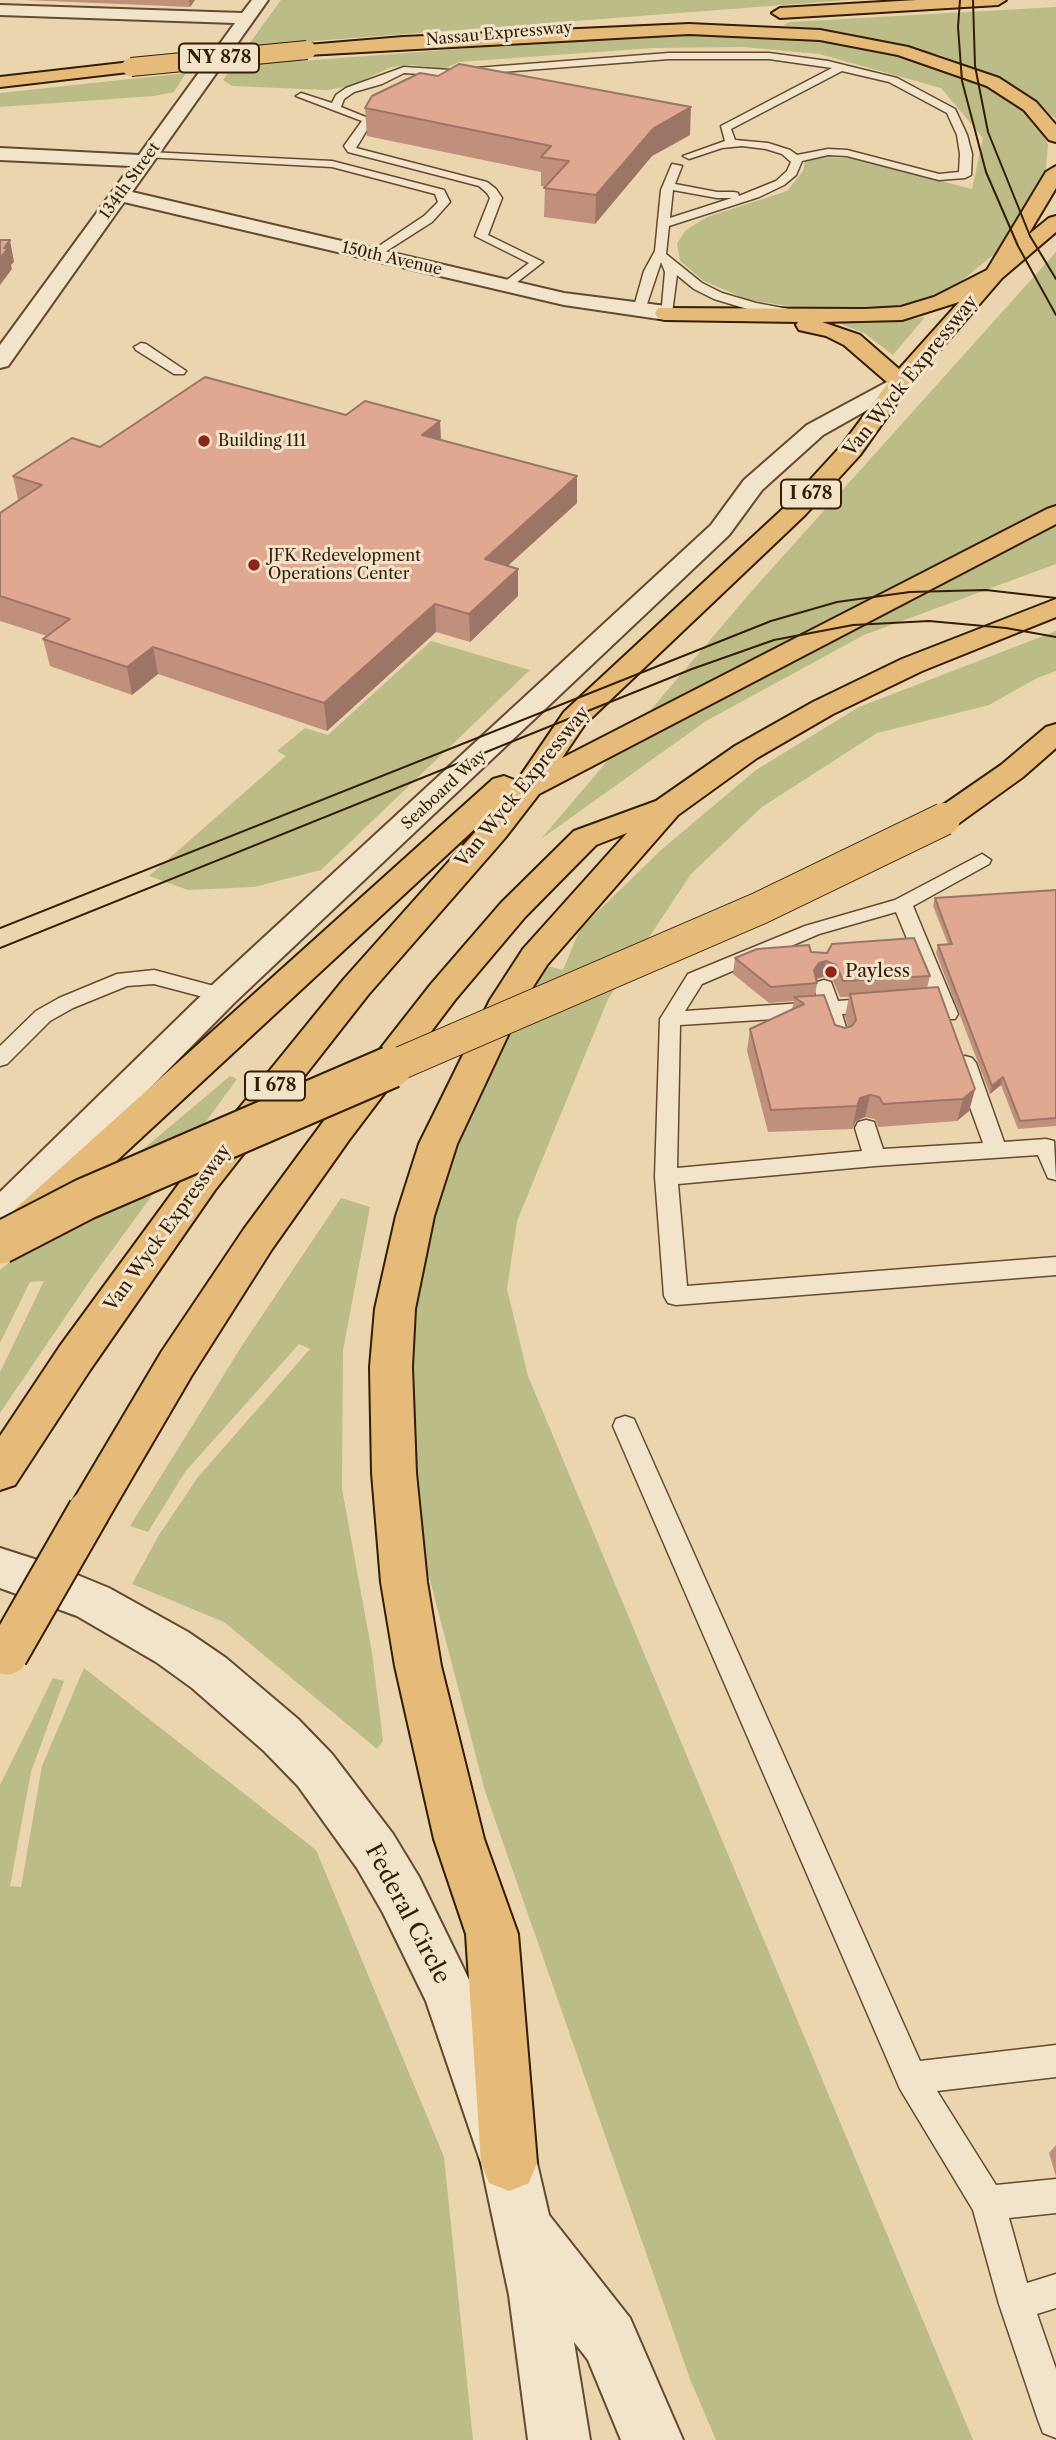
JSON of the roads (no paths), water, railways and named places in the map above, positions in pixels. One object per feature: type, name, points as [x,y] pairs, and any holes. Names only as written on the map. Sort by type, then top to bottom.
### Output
[{"type":"highway","name":"Nassau Expressway","points":[[0,82],[378,44],[671,21],[999,0]]},
{"type":"highway","points":[[378,44],[711,28],[841,38],[912,53],[993,82],[1030,106],[1056,136]]},
{"type":"highway","points":[[666,313],[865,316],[915,310],[942,302],[995,274],[1056,172]]},
{"type":"highway","name":"Van Wyck Expressway","points":[[0,1472],[147,1254],[242,1127],[391,945],[494,831],[527,789],[574,718],[796,510],[851,450],[900,382],[995,274],[1056,222]]},
{"type":"highway","points":[[666,313],[821,327],[852,340],[900,382]]},
{"type":"highway","points":[[527,789],[1056,514]]},
{"type":"highway","points":[[509,2164],[492,1934],[459,1839],[418,1666],[404,1582],[394,1473],[391,1367],[395,1309],[415,1216],[438,1144],[507,1000],[535,957],[667,808],[746,752],[823,708],[912,665],[1056,607]]},
{"type":"highway","points":[[0,1243],[430,855],[574,718]]},
{"type":"highway","points":[[0,1243],[85,1199],[760,908],[944,819],[1012,771],[1056,733]]},
{"type":"highway","points":[[4,1660],[177,1363],[258,1239],[336,1131],[443,992],[513,910],[585,838],[667,808]]},
{"type":"street","name":"134th Street","points":[[0,361],[260,0]]},
{"type":"street","points":[[0,10],[247,19]]},
{"type":"street","points":[[27,27],[121,14]]},
{"type":"street","points":[[3,157],[147,158]]},
{"type":"street","name":"150th Avenue","points":[[120,195],[581,302],[666,313]]},
{"type":"street","name":"Seaboard Way","points":[[0,1216],[222,995],[720,530],[753,485],[815,430],[900,382]]},
{"type":"street","name":"Federal Circle","points":[[0,1568],[53,1585],[93,1602],[172,1647],[245,1702],[314,1770],[375,1851],[426,1943],[468,2044],[509,2164],[525,2230],[550,2367],[559,2440]]},
{"type":"street","points":[[525,2230],[609,2339],[652,2440]]},
{"type":"lane","points":[[367,96],[378,82],[466,71],[717,54],[769,56],[841,66],[894,80],[951,111],[962,135],[966,154],[965,175],[939,177],[847,153],[828,152],[794,159]]},
{"type":"lane","points":[[726,144],[725,128],[841,66]]},
{"type":"lane","points":[[466,71],[469,76],[482,80]]},
{"type":"lane","points":[[442,82],[450,73]]},
{"type":"lane","points":[[335,108],[340,97],[350,90],[367,96]]},
{"type":"lane","points":[[301,96],[373,117]]},
{"type":"lane","points":[[367,96],[373,117]]},
{"type":"lane","points":[[373,117],[350,146],[352,149],[482,184],[492,191],[496,198],[481,236],[537,262],[507,286]]},
{"type":"lane","points":[[669,184],[692,172],[726,144]]},
{"type":"lane","points":[[665,223],[755,195],[780,183],[792,173],[797,162],[786,152],[768,146],[726,144],[689,156]]},
{"type":"lane","points":[[147,158],[332,164],[440,192],[444,202],[428,219],[374,255]]},
{"type":"lane","points":[[666,313],[671,272],[664,256],[665,223],[669,184],[676,166]]},
{"type":"lane","points":[[669,184],[717,195],[755,195]]},
{"type":"lane","points":[[639,310],[650,271],[664,256]]},
{"type":"lane","points":[[664,256],[698,286],[718,296],[754,307],[809,316]]},
{"type":"lane","points":[[141,347],[178,371]]},
{"type":"lane","points":[[982,860],[902,904],[812,930],[695,979],[670,1019],[666,1177],[676,1296],[1056,1266]]},
{"type":"lane","points":[[902,904],[943,1000],[996,1150]]},
{"type":"lane","points":[[812,930],[815,950]]},
{"type":"lane","points":[[0,1059],[43,1016],[66,1003],[124,979],[154,977],[222,995]]},
{"type":"lane","points":[[824,987],[840,1041]]},
{"type":"lane","points":[[918,1002],[943,1000]]},
{"type":"lane","points":[[670,1019],[893,1004]]},
{"type":"lane","points":[[866,1128],[875,1158]]},
{"type":"lane","points":[[666,1177],[875,1158],[1051,1148],[1056,1172]]},
{"type":"lane","points":[[625,1426],[911,2078],[988,2203],[1016,2304],[1056,2420]]},
{"type":"lane","points":[[911,2078],[1056,2062]]},
{"type":"lane","points":[[988,2203],[1056,2196]]},
{"type":"lane","points":[[1016,2304],[1056,2291]]},
{"type":"tram line","points":[[960,0],[958,27],[962,81],[986,172],[1018,246],[1056,315]]},
{"type":"tram line","points":[[973,0],[975,66],[988,132],[1030,236],[1056,279]]},
{"type":"tram line","points":[[0,928],[771,621],[837,602],[910,592],[986,590],[1056,598]]},
{"type":"tram line","points":[[0,948],[692,669],[774,640],[853,625],[929,621],[1006,628],[1056,637]]},
{"type":"place","name":"Building 111","points":[[204,441]]},
{"type":"place","name":"JFK Redevelopment Operations Center","points":[[254,565]]},
{"type":"place","name":"Payless","points":[[831,972]]}]
